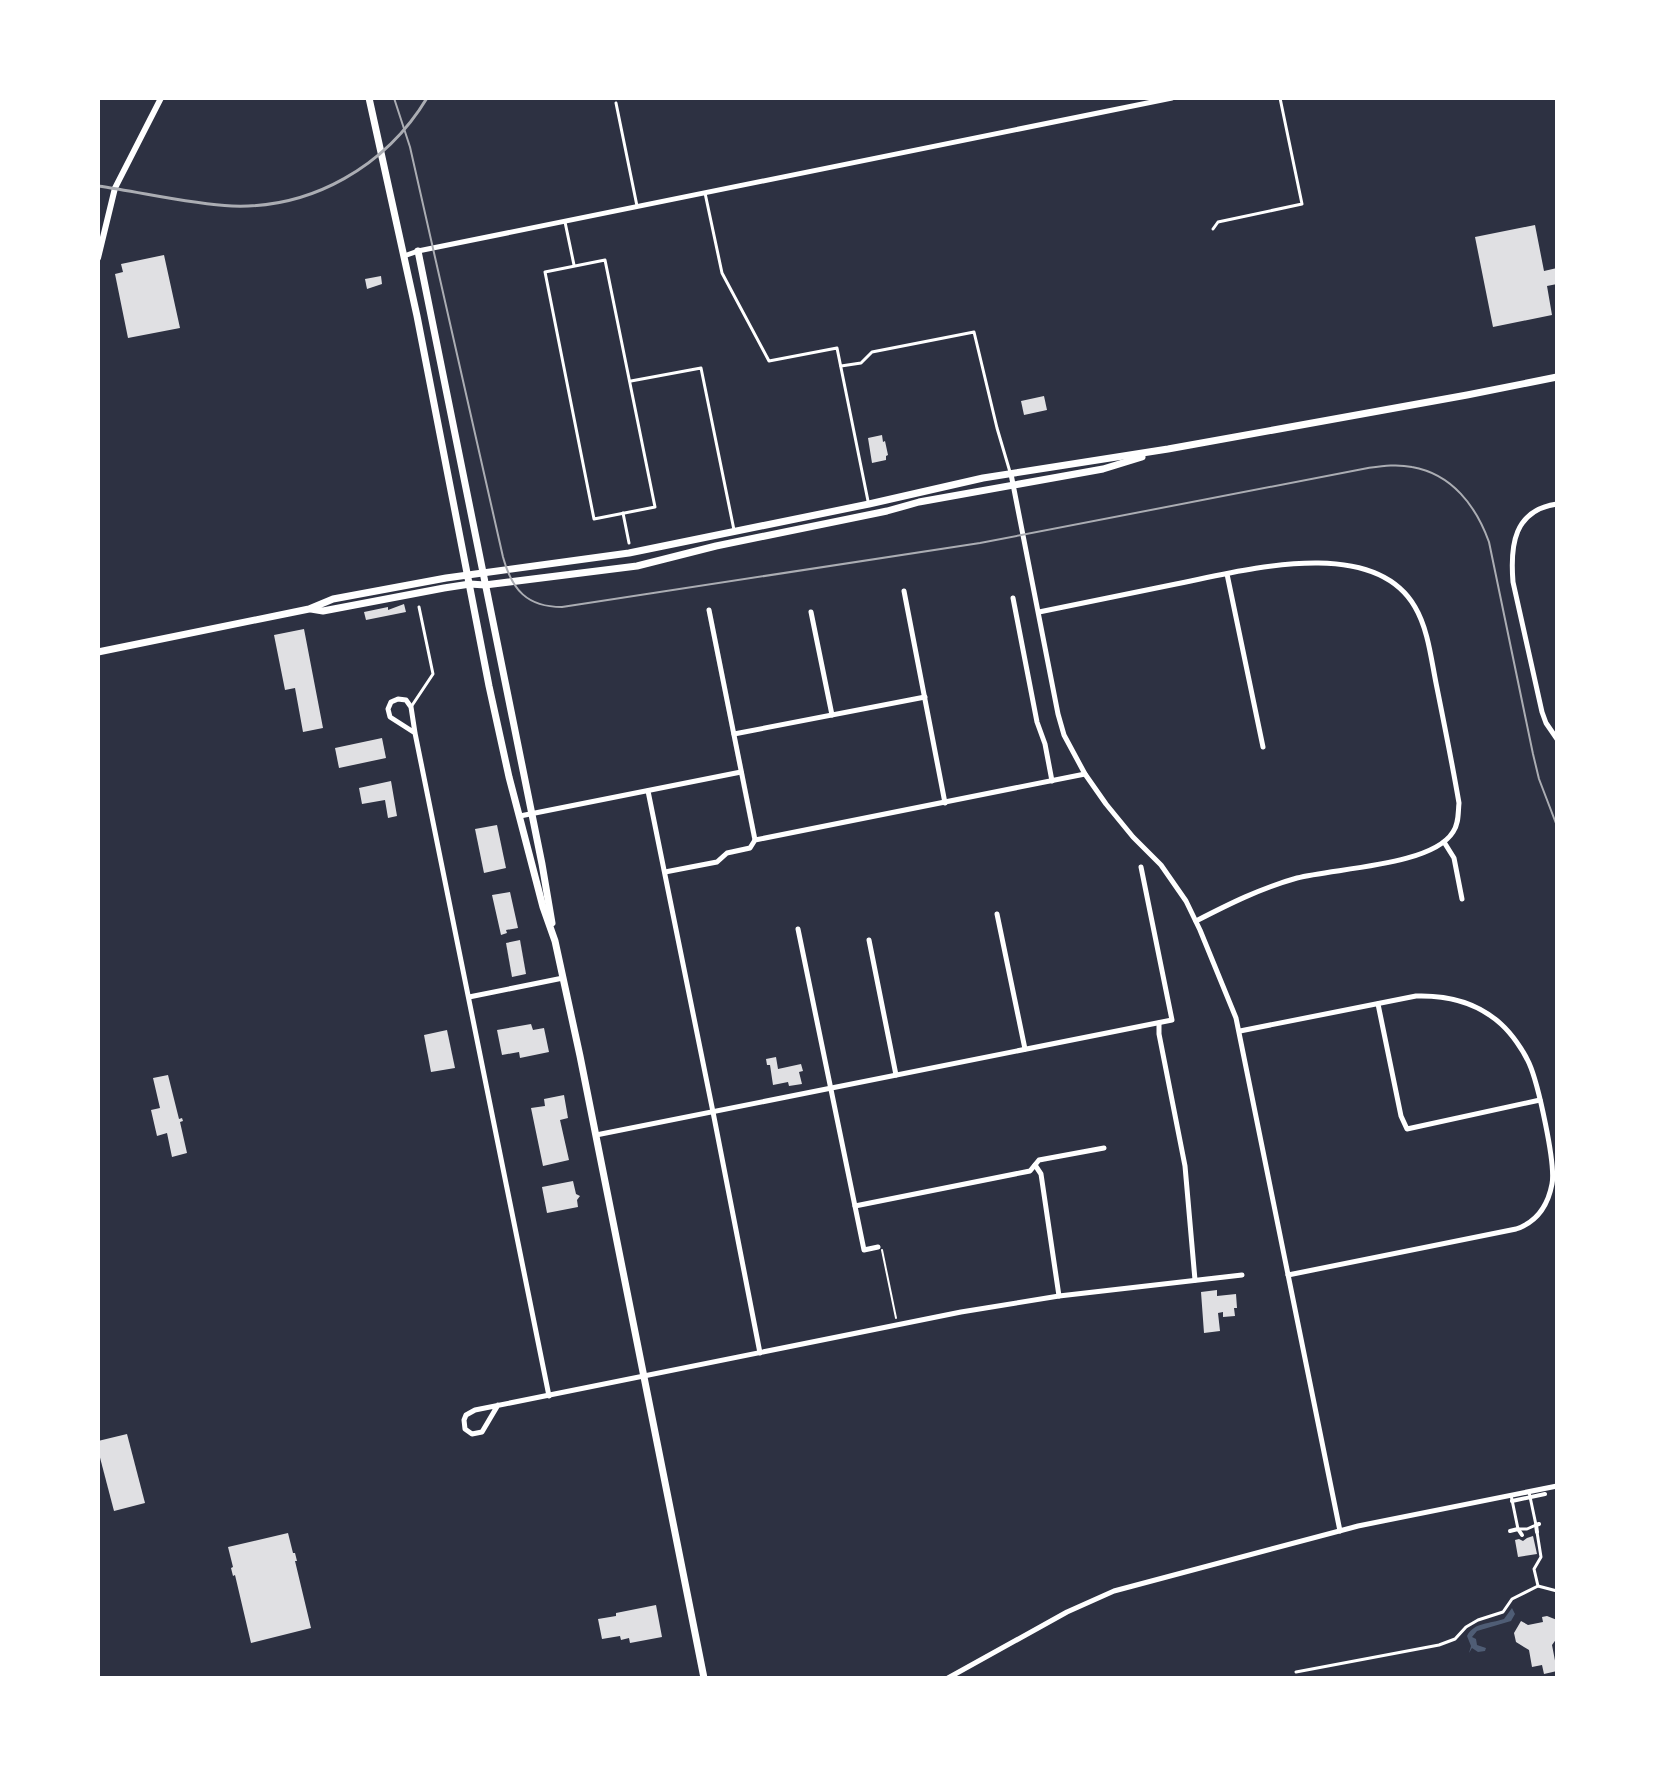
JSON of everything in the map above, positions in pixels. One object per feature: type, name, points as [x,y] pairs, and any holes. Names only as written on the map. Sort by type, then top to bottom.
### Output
[{"type":"main road","points":[[369,98],[420,329],[509,777],[555,941]]},
{"type":"main road","points":[[418,251],[704,1678]]},
{"type":"main road","points":[[98,652],[309,609],[333,599],[468,575],[629,553],[944,486],[1440,401],[1557,377]]},
{"type":"main road","points":[[309,609],[323,611],[470,584],[485,585],[637,566],[919,502],[1103,469],[1168,449]]},
{"type":"street","points":[[98,258],[115,188],[161,98]]},
{"type":"street","points":[[403,257],[418,251],[1172,98]]},
{"type":"street","points":[[1011,474],[1064,735],[1106,804],[1161,865],[1186,901],[1240,1031],[1340,1528]]},
{"type":"street","points":[[1557,504],[1534,511],[1525,518],[1513,543],[1511,561],[1542,712],[1557,739]]},
{"type":"street","points":[[1039,612],[1291,564],[1332,564],[1372,571],[1399,586],[1416,607],[1424,627],[1459,803],[1456,827],[1450,837],[1424,854],[1277,884],[1196,921]]},
{"type":"street","points":[[1227,574],[1263,747]]},
{"type":"street","points":[[904,591],[945,803]]},
{"type":"street","points":[[1013,598],[1052,781]]},
{"type":"street","points":[[665,872],[717,862],[727,853],[750,848],[755,840],[709,610]]},
{"type":"street","points":[[811,612],[832,715]]},
{"type":"street","points":[[734,734],[925,697]]},
{"type":"street","points":[[415,733],[394,720],[389,713],[389,704],[398,699],[406,700],[411,707],[549,1396]]},
{"type":"street","points":[[520,816],[741,772]]},
{"type":"street","points":[[755,840],[1085,774]]},
{"type":"street","points":[[648,791],[760,1353]]},
{"type":"street","points":[[1444,842],[1454,858],[1462,899]]},
{"type":"street","points":[[596,1135],[1172,1020],[1141,867]]},
{"type":"street","points":[[997,914],[1025,1049]]},
{"type":"street","points":[[798,929],[864,1250],[878,1247]]},
{"type":"street","points":[[869,940],[896,1075]]},
{"type":"street","points":[[469,997],[563,978]]},
{"type":"street","points":[[1240,1031],[1416,996],[1461,999],[1503,1025],[1530,1064],[1540,1100],[1553,1171],[1545,1206],[1531,1222],[1516,1229],[1288,1275]]},
{"type":"street","points":[[1378,1004],[1401,1116],[1407,1129],[1540,1100]]},
{"type":"street","points":[[1159,1023],[1185,1166],[1195,1280]]},
{"type":"street","points":[[855,1206],[1030,1171],[1039,1160],[1104,1148]]},
{"type":"street","points":[[1035,1165],[1041,1174],[1059,1296]]},
{"type":"street","points":[[498,1405],[482,1432],[472,1434],[465,1429],[464,1420],[470,1412],[498,1405],[898,1325],[1059,1296],[1242,1275]]},
{"type":"street","points":[[1529,1495],[1557,1486]]},
{"type":"street","points":[[948,1678],[1097,1597],[1131,1586],[1340,1528],[1545,1494]]},
{"type":"street","points":[[1537,1524],[1537,1532]]},
{"type":"street","points":[[1510,1531],[1518,1529],[1522,1535]]},
{"type":"lane","points":[[1213,229],[1218,222],[1302,204],[1280,98]]},
{"type":"lane","points":[[616,103],[637,206]]},
{"type":"lane","points":[[705,193],[722,273],[769,361],[837,348],[869,504]]},
{"type":"lane","points":[[565,221],[574,265]]},
{"type":"lane","points":[[605,260],[630,382],[655,507],[594,519],[545,272],[605,260]]},
{"type":"lane","points":[[841,366],[861,363],[872,352],[974,332],[1011,474]]},
{"type":"lane","points":[[630,382],[701,368],[734,530]]},
{"type":"lane","points":[[623,513],[629,543]]},
{"type":"lane","points":[[411,707],[433,674],[419,607]]},
{"type":"lane","points":[[1511,1498],[1518,1529],[1527,1529],[1537,1524],[1529,1495]]},
{"type":"lane","points":[[1537,1532],[1541,1557],[1534,1569],[1538,1586]]},
{"type":"lane","points":[[1296,1672],[1447,1642],[1478,1620],[1503,1612],[1512,1599],[1538,1586],[1557,1591]]},
{"type":"path","points":[[878,1247],[882,1249],[898,1325]]},
{"type":"water","points":[[1512,1608],[1515,1614],[1511,1621],[1477,1631],[1472,1637],[1477,1645],[1486,1648],[1485,1651],[1478,1652],[1472,1648],[1469,1653],[1471,1646],[1467,1636],[1470,1631],[1504,1619]]},
{"type":"building","points":[[1535,225],[1544,271],[1557,268],[1557,284],[1547,286],[1552,315],[1493,327],[1475,237]]},
{"type":"building","points":[[164,255],[180,328],[128,338],[115,274],[123,272],[121,264]]},
{"type":"building","points":[[381,276],[382,284],[367,289],[365,279]]},
{"type":"building","points":[[1044,396],[1047,410],[1024,415],[1021,401]]},
{"type":"building","points":[[882,435],[888,455],[886,460],[872,463],[868,438]]},
{"type":"building","points":[[404,604],[406,612],[366,620],[364,612],[388,607],[388,610]]},
{"type":"building","points":[[304,629],[323,728],[303,732],[295,688],[285,690],[274,635]]},
{"type":"building","points":[[382,738],[386,758],[339,768],[335,748]]},
{"type":"building","points":[[391,781],[397,816],[388,818],[385,800],[362,804],[359,788]]},
{"type":"building","points":[[497,825],[506,868],[484,873],[475,829]]},
{"type":"building","points":[[510,892],[518,928],[506,930],[507,933],[501,935],[492,895]]},
{"type":"building","points":[[520,940],[526,974],[512,977],[506,943]]},
{"type":"building","points":[[531,1024],[533,1030],[544,1028],[549,1052],[520,1058],[519,1052],[502,1055],[497,1030]]},
{"type":"building","points":[[447,1030],[455,1068],[431,1072],[424,1035]]},
{"type":"building","points":[[776,1057],[778,1069],[801,1064],[802,1084],[789,1086],[788,1082],[773,1085],[766,1059]]},
{"type":"building","points":[[168,1075],[179,1119],[183,1121],[180,1122],[187,1153],[172,1157],[167,1133],[157,1136],[151,1110],[160,1108],[153,1078]]},
{"type":"building","points":[[564,1095],[568,1118],[560,1120],[569,1160],[543,1166],[531,1108],[545,1106],[544,1099]]},
{"type":"building","points":[[573,1181],[576,1194],[580,1196],[578,1207],[547,1213],[542,1187]]},
{"type":"building","points":[[1217,1290],[1217,1296],[1236,1294],[1235,1316],[1223,1317],[1223,1312],[1218,1313],[1220,1331],[1204,1333],[1201,1292]]},
{"type":"building","points":[[127,1434],[145,1503],[114,1511],[98,1441]]},
{"type":"building","points":[[288,1533],[311,1628],[251,1643],[228,1547]]},
{"type":"building","points":[[1533,1536],[1537,1554],[1518,1557],[1515,1540],[1523,1541]]},
{"type":"building","points":[[656,1605],[662,1637],[630,1643],[629,1638],[621,1640],[620,1636],[602,1639],[598,1619]]},
{"type":"building","points":[[1542,1617],[1557,1620],[1557,1638],[1552,1645],[1557,1671],[1544,1674],[1542,1665],[1532,1667],[1529,1650],[1516,1642],[1514,1633],[1521,1621],[1528,1625],[1543,1622]]},
{"type":"tram line","points":[[394,98],[410,147],[503,557],[516,587],[530,600],[562,607],[980,543],[1368,468],[1412,467],[1451,484],[1469,504],[1484,529],[1539,779],[1557,826]]},
{"type":"railway","points":[[98,186],[216,205],[262,205],[290,200],[344,179],[368,163],[410,122],[427,98]]}]
